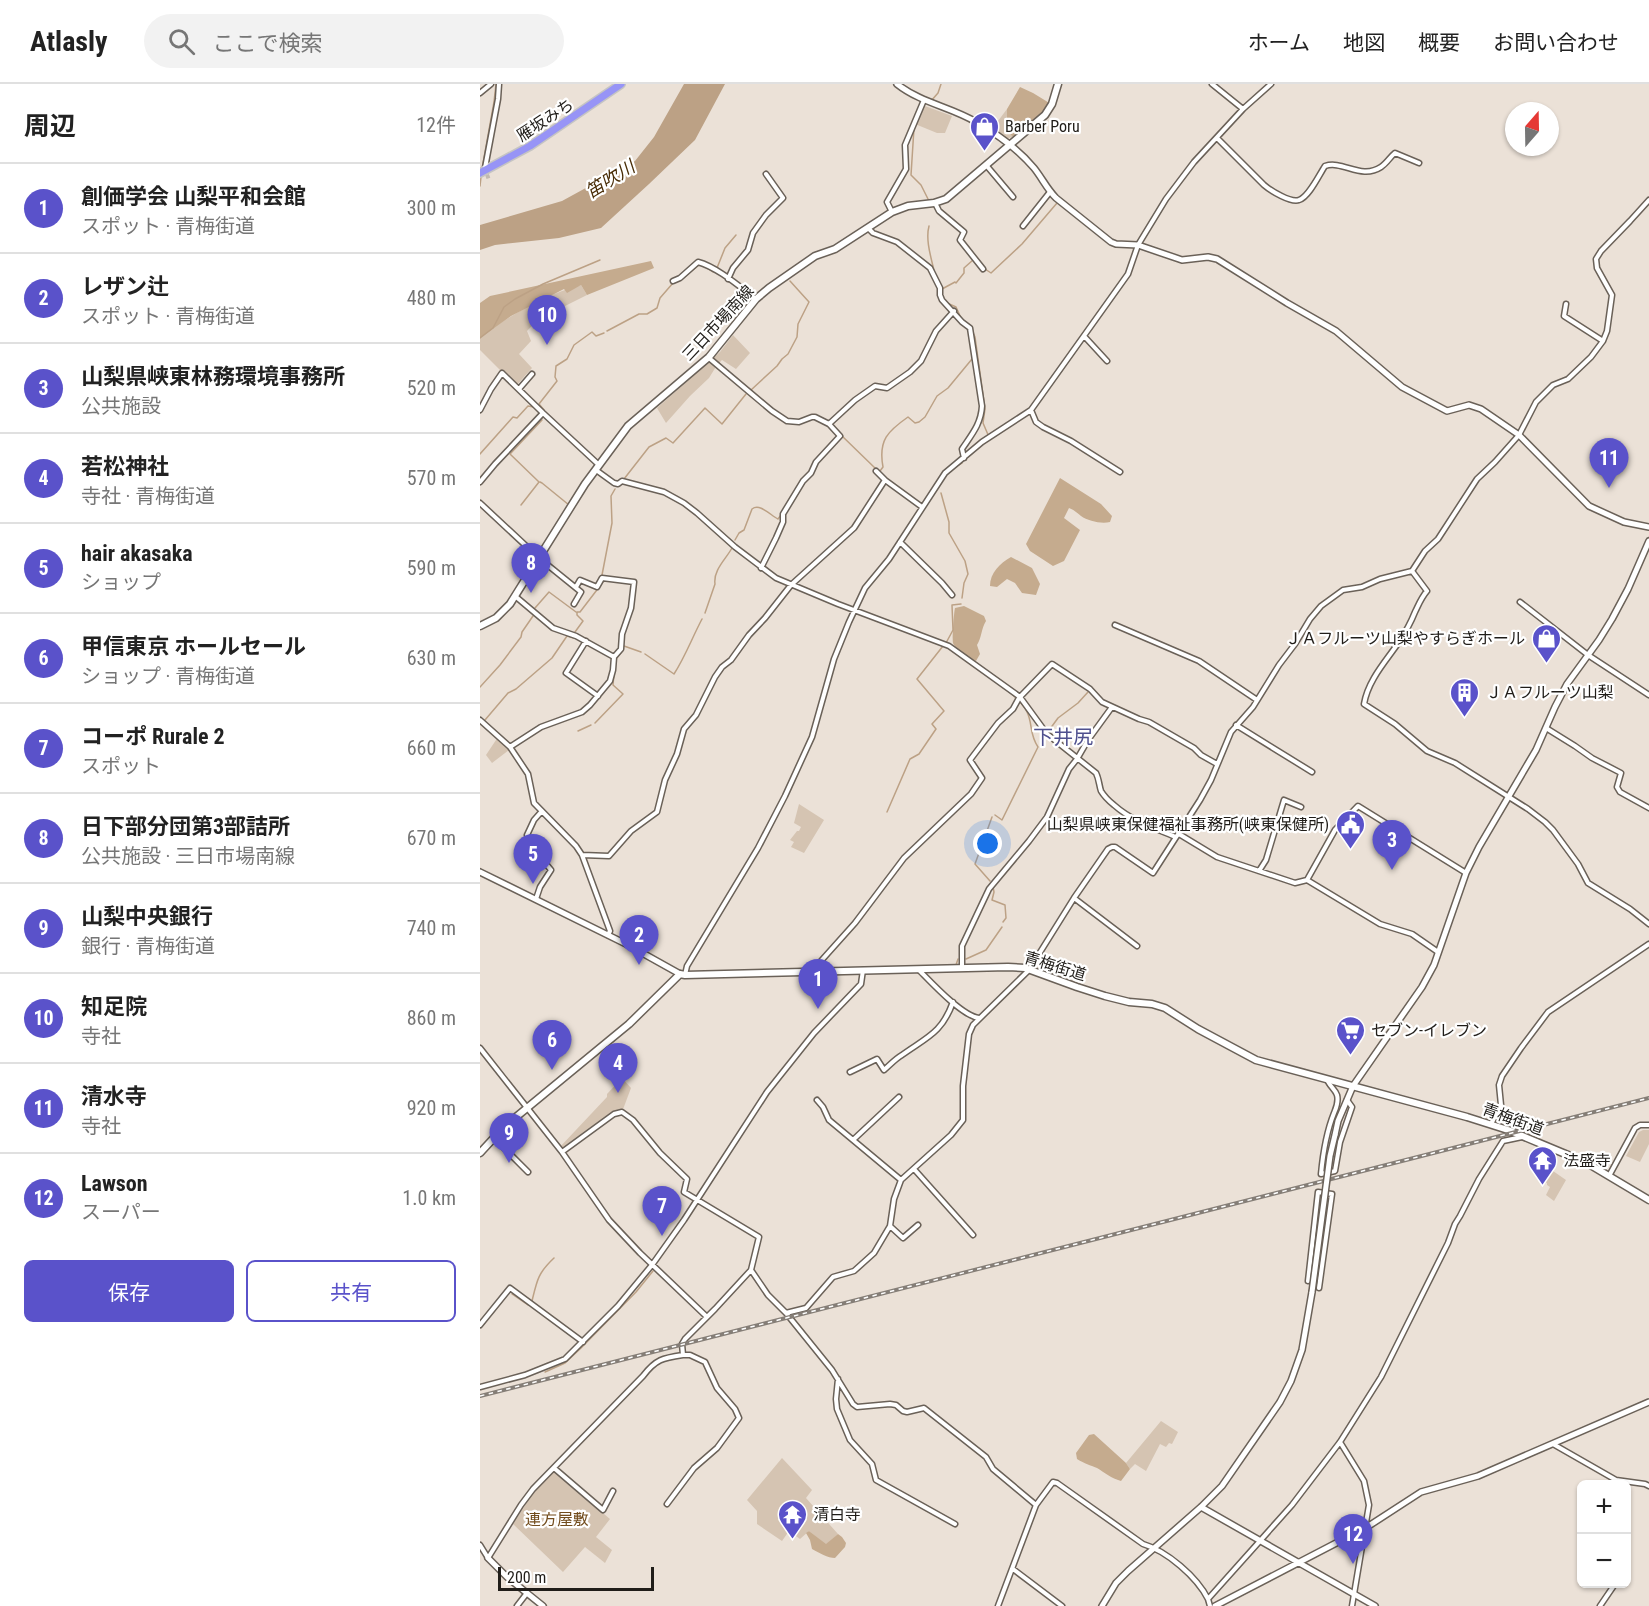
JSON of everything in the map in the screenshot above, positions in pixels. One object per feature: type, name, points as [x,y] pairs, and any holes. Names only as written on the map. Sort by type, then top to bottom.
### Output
[{"type":"highway","name":"雁坂みち","points":[[482,171],[538,141],[621,84]]},
{"type":"main road","name":"三日市場南線","points":[[480,626],[502,614],[585,484],[628,426],[709,357],[756,299],[815,256],[835,249],[892,212],[908,206],[946,199],[1045,115],[1052,104],[1058,84]]},
{"type":"main road","name":"青梅街道","points":[[683,974],[1008,967],[1029,970],[1106,996],[1165,1008],[1198,1029],[1256,1060],[1491,1124],[1524,1136],[1587,1163],[1649,1200]]},
{"type":"main road","points":[[480,1153],[493,1138],[629,1024],[683,974]]},
{"type":"street","points":[[482,171],[499,84]]},
{"type":"street","points":[[897,84],[915,96],[977,122],[1021,155],[1033,167],[1050,192],[1111,242],[1138,245],[1182,260],[1208,257],[1217,259],[1336,331],[1402,387],[1447,411],[1464,406],[1475,406],[1519,435],[1589,506],[1624,522],[1649,527]]},
{"type":"street","points":[[1212,84],[1243,109]]},
{"type":"street","points":[[480,872],[683,974],[767,831],[801,762],[816,726],[834,659],[866,588],[900,542],[945,473],[982,442],[1031,410],[1128,274],[1138,245],[1166,199],[1194,162],[1243,109],[1271,84]]},
{"type":"street","points":[[480,93],[489,85]]},
{"type":"street","points":[[892,212],[887,202],[906,169],[905,145],[924,100]]},
{"type":"street","points":[[1217,138],[1272,192],[1293,201],[1302,199],[1328,165],[1335,164],[1360,172],[1378,169],[1384,166],[1395,153],[1419,163]]},
{"type":"street","points":[[986,164],[1013,197]]},
{"type":"street","points":[[728,279],[748,250],[753,233],[766,215],[783,198],[766,174]]},
{"type":"street","points":[[1023,226],[1050,192]]},
{"type":"street","points":[[786,1313],[806,1308],[833,1277],[854,1270],[874,1253],[890,1226],[894,1199],[902,1180],[940,1146],[963,1120],[963,1086],[969,1034],[973,1025],[1029,970],[1108,849],[1115,847],[1153,873],[1211,780],[1231,732],[1253,707],[1279,665],[1321,606],[1343,590],[1362,587],[1380,579],[1412,571],[1425,551],[1438,539],[1478,479],[1519,435],[1536,402],[1553,385],[1568,379],[1604,341],[1612,296],[1597,268],[1596,259],[1649,200]]},
{"type":"street","points":[[934,202],[939,212],[964,232],[960,240],[983,269]]},
{"type":"street","points":[[868,228],[873,233],[897,243],[930,268],[940,288],[940,296],[970,328],[982,418],[962,449],[964,458]]},
{"type":"street","points":[[673,281],[680,278],[698,262],[728,279],[756,299]]},
{"type":"street","points":[[1566,304],[1564,316],[1604,341]]},
{"type":"street","points":[[829,424],[855,400],[875,387],[887,388],[910,372],[921,361],[936,331],[954,311]]},
{"type":"street","points":[[1084,336],[1107,361]]},
{"type":"street","points":[[709,357],[787,421],[799,422],[815,417],[829,424],[840,436],[816,462],[783,514],[783,522],[761,568]]},
{"type":"street","points":[[480,410],[502,373],[614,483],[622,482],[664,492],[684,503],[776,578],[949,646],[1020,698],[1047,734],[1096,773],[1106,798],[1124,814],[1140,823],[1177,836],[1217,857],[1295,883],[1306,879],[1335,830],[1358,806],[1466,873]]},
{"type":"street","points":[[519,389],[532,374]]},
{"type":"street","points":[[1031,410],[1036,422],[1043,428],[1071,441],[1120,472]]},
{"type":"street","points":[[480,482],[543,413]]},
{"type":"street","points":[[876,471],[921,507]]},
{"type":"street","points":[[582,855],[609,856],[631,831],[657,812],[665,780],[677,754],[684,729],[696,715],[715,677],[791,585],[854,528],[885,480]]},
{"type":"street","points":[[480,503],[539,558],[576,587],[580,592],[574,604]]},
{"type":"street","points":[[1102,1606],[1116,1583],[1128,1570],[1222,1486],[1280,1402],[1302,1350],[1330,1156],[1338,1121],[1353,1086],[1422,987],[1434,965],[1466,873],[1479,847],[1536,750],[1567,684],[1599,640],[1623,599],[1649,541]]},
{"type":"street","points":[[900,542],[952,595]]},
{"type":"street","points":[[1412,571],[1427,591],[1421,597],[1399,642],[1383,663],[1364,704],[1395,724],[1427,752],[1455,763],[1528,809],[1553,830],[1578,864],[1588,883],[1630,909],[1649,924]]},
{"type":"street","points":[[510,747],[541,727],[582,712],[610,681],[614,657],[621,649],[622,634],[631,608],[634,582],[602,578],[597,587],[580,580],[576,587]]},
{"type":"street","points":[[515,596],[553,628],[576,636],[614,657]]},
{"type":"street","points":[[1520,602],[1588,655],[1649,695]]},
{"type":"street","points":[[1115,625],[1199,661],[1257,700]]},
{"type":"street","points":[[586,641],[566,673],[598,696]]},
{"type":"street","points":[[812,972],[855,923],[904,858],[971,794],[982,778],[970,760],[998,723],[1052,664],[1090,689],[1102,702],[1149,722],[1217,764]]},
{"type":"street","points":[[962,968],[962,946],[989,889],[1047,817],[1069,769],[1112,707]]},
{"type":"street","points":[[480,720],[510,747],[528,774],[534,803],[582,855],[607,920],[610,931],[608,936]]},
{"type":"street","points":[[1236,725],[1312,772]]},
{"type":"street","points":[[1546,728],[1592,758],[1621,773],[1617,787],[1620,792],[1649,808]]},
{"type":"street","points":[[1259,871],[1266,860],[1284,800],[1301,807]]},
{"type":"street","points":[[536,900],[540,887],[551,870],[527,835],[534,820],[542,811]]},
{"type":"street","points":[[1306,879],[1380,924],[1412,934],[1438,952]]},
{"type":"street","points":[[1074,898],[1137,946]]},
{"type":"street","points":[[1491,1124],[1501,1105],[1499,1085],[1503,1076],[1548,1012],[1649,944]]},
{"type":"street","points":[[918,969],[953,1002],[973,1017],[980,1018]]},
{"type":"street","points":[[480,1387],[558,1363],[583,1342],[618,1306],[652,1265],[698,1200],[767,1092],[814,1033],[861,984],[863,970]]},
{"type":"street","points":[[850,1072],[877,1059],[884,1070],[936,1031],[943,1024],[953,1002]]},
{"type":"street","points":[[480,1048],[562,1152],[609,1220],[707,1317]]},
{"type":"street","points":[[1326,1079],[1336,1094],[1337,1104],[1329,1124],[1321,1174],[1335,1171],[1340,1142],[1352,1107],[1347,1100]]},
{"type":"street","points":[[853,1140],[899,1097]]},
{"type":"street","points":[[816,1100],[830,1120],[902,1180]]},
{"type":"street","points":[[562,1152],[614,1114],[622,1112],[633,1120],[660,1153],[687,1179],[684,1192],[759,1238],[751,1270],[685,1339],[682,1344],[683,1354]]},
{"type":"street","points":[[1609,1176],[1635,1128],[1640,1125],[1649,1125]]},
{"type":"street","points":[[1208,1599],[1292,1505],[1340,1442],[1381,1377],[1479,1179],[1503,1141],[1524,1136]]},
{"type":"street","points":[[493,1138],[528,1172]]},
{"type":"street","points":[[914,1169],[972,1235]]},
{"type":"street","points":[[1308,1281],[1318,1192],[1332,1194],[1318,1288]]},
{"type":"street","points":[[890,1226],[903,1238],[918,1225]]},
{"type":"street","points":[[751,1270],[768,1294],[838,1378],[853,1404],[857,1407],[890,1404],[907,1412],[924,1408],[986,1456],[993,1469],[1036,1505]]},
{"type":"street","points":[[480,1325],[510,1288],[583,1342]]},
{"type":"street","points":[[488,1558],[533,1489],[644,1376],[652,1365],[663,1358],[683,1354],[705,1362],[717,1388],[735,1409],[739,1418],[717,1448],[693,1467],[667,1504]]},
{"type":"street","points":[[838,1378],[837,1409],[850,1440],[872,1464],[876,1480],[955,1524]]},
{"type":"street","points":[[1215,1606],[1367,1527],[1421,1492],[1478,1476],[1649,1402]]},
{"type":"street","points":[[1340,1442],[1364,1482],[1369,1505],[1352,1606]]},
{"type":"street","points":[[1552,1443],[1616,1480],[1649,1486]]},
{"type":"street","points":[[554,1468],[603,1510],[614,1491]]},
{"type":"street","points":[[998,1606],[1036,1505],[1053,1482],[1188,1573],[1198,1584],[1210,1606]]},
{"type":"street","points":[[1201,1507],[1374,1606]]},
{"type":"street","points":[[480,1545],[488,1558],[543,1606]]},
{"type":"street","points":[[1012,1569],[1062,1606]]},
{"type":"street","points":[[1600,1606],[1612,1588]]},
{"type":"street","points":[[517,1606],[527,1593]]},
{"type":"green space","points":[[925,106],[952,116],[945,133],[937,133],[915,124]]},
{"type":"green space","points":[[1007,109],[1007,131],[1013,137],[1005,139],[992,129]]},
{"type":"green space","points":[[581,285],[587,295],[551,313],[546,311],[527,331],[531,341],[519,354],[532,368],[516,386],[480,350],[480,336],[541,300]]},
{"type":"green space","points":[[733,335],[750,353],[736,369],[722,360],[709,378],[666,423],[657,408],[720,352]]},
{"type":"green space","points":[[498,737],[509,750],[492,763],[486,755]]},
{"type":"green space","points":[[799,804],[824,820],[804,853],[791,847],[794,842],[790,840],[801,827],[794,823]]},
{"type":"green space","points":[[622,1078],[631,1088],[622,1112],[614,1114],[562,1152],[559,1148]]},
{"type":"green space","points":[[1649,1130],[1649,1144],[1640,1162],[1626,1156],[1639,1132]]},
{"type":"green space","points":[[1549,1162],[1553,1171],[1566,1180],[1554,1201],[1546,1195],[1550,1187],[1539,1178]]},
{"type":"green space","points":[[1161,1421],[1178,1432],[1172,1444],[1169,1443],[1166,1447],[1160,1444],[1146,1471],[1135,1464],[1130,1469],[1126,1463]]},
{"type":"green space","points":[[782,1458],[812,1490],[806,1498],[838,1534],[826,1545],[809,1531],[800,1539],[789,1531],[782,1541],[757,1524],[757,1511],[747,1500]]},
{"type":"green space","name":"連方屋敷","points":[[554,1472],[610,1519],[596,1537],[612,1550],[605,1563],[585,1547],[563,1572],[513,1524],[535,1490]]},
{"type":"shaded area","points":[[1020,87],[1051,104],[1045,113],[1013,137],[1007,131],[1007,109]]},
{"type":"shaded area","points":[[651,261],[654,268],[587,295],[581,285],[567,293],[564,289],[511,316],[480,338],[480,303],[490,296]]},
{"type":"shaded area","points":[[1060,478],[1101,504],[1112,516],[1110,522],[1095,522],[1069,508],[1064,518],[1080,530],[1064,561],[1053,566],[1030,551],[1026,544]]},
{"type":"shaded area","points":[[1011,557],[1032,568],[1040,584],[1036,595],[1022,593],[1015,583],[1007,579],[997,587],[990,586],[996,569]]},
{"type":"shaded area","points":[[964,606],[984,616],[986,621],[977,645],[980,654],[976,661],[963,654],[953,643],[955,608]]},
{"type":"shaded area","points":[[1094,1434],[1130,1469],[1121,1481],[1077,1459],[1076,1453],[1089,1435]]},
{"type":"shaded area","points":[[809,1531],[826,1544],[838,1534],[846,1543],[845,1547],[835,1558],[823,1555],[812,1549],[806,1533]]},
{"type":"water","name":"笛吹川","points":[[684,84],[725,84],[695,140],[601,228],[559,238],[495,245],[480,250],[480,225],[562,201],[635,161],[654,137]]},
{"type":"waterway","points":[[482,169],[496,84]]},
{"type":"waterway","points":[[931,101],[938,93],[941,84]]},
{"type":"waterway","points":[[914,128],[911,175],[921,185],[929,201]]},
{"type":"waterway","points":[[480,186],[481,177]]},
{"type":"waterway","points":[[985,269],[991,273],[1022,244],[1057,203]]},
{"type":"waterway","points":[[929,226],[928,244],[935,275]]},
{"type":"waterway","points":[[717,268],[725,248],[736,235]]},
{"type":"waterway","points":[[480,338],[493,328],[504,307],[515,299],[543,284],[600,260]]},
{"type":"waterway","points":[[942,289],[956,283],[964,273],[964,268],[973,260]]},
{"type":"waterway","points":[[678,281],[700,264]]},
{"type":"waterway","points":[[704,266],[713,272]]},
{"type":"waterway","points":[[751,390],[788,354],[797,337],[798,324],[809,302],[790,281]]},
{"type":"waterway","points":[[607,331],[639,314],[647,314],[657,308],[660,298],[673,283]]},
{"type":"waterway","points":[[947,303],[956,307],[961,318]]},
{"type":"waterway","points":[[971,328],[975,337],[985,409],[983,423],[989,437]]},
{"type":"waterway","points":[[544,410],[539,404],[557,381],[556,366],[567,359],[574,345],[592,332],[596,336],[604,333]]},
{"type":"waterway","points":[[880,471],[883,467],[883,443],[890,432],[908,417],[915,423],[925,417],[937,396],[948,388],[972,359]]},
{"type":"waterway","points":[[624,479],[649,447],[666,438],[673,443],[705,408],[722,424],[746,394]]},
{"type":"waterway","points":[[480,454],[513,417],[517,418],[528,406],[534,407]]},
{"type":"waterway","points":[[521,505],[539,482],[510,454],[542,420]]},
{"type":"waterway","points":[[841,435],[876,469]]},
{"type":"waterway","points":[[955,467],[962,463]]},
{"type":"waterway","points":[[540,482],[569,505]]},
{"type":"waterway","points":[[602,575],[612,523],[611,496],[615,489]]},
{"type":"waterway","points":[[941,493],[949,522],[949,533],[965,561],[968,574],[962,598]]},
{"type":"waterway","points":[[735,540],[744,530],[752,509],[762,508],[778,519],[781,515]]},
{"type":"waterway","points":[[705,613],[716,574],[732,548]]},
{"type":"waterway","points":[[575,632],[583,621],[577,612],[580,612],[603,582]]},
{"type":"waterway","points":[[535,608],[549,592],[576,612]]},
{"type":"waterway","points":[[946,643],[953,630],[952,605],[961,604]]},
{"type":"waterway","points":[[480,687],[521,637],[533,616]]},
{"type":"waterway","points":[[645,654],[674,674],[702,619]]},
{"type":"waterway","points":[[485,720],[508,693],[516,689],[552,658],[567,636],[574,638]]},
{"type":"waterway","points":[[624,646],[641,652]]},
{"type":"waterway","points":[[887,812],[910,759],[919,754],[936,729],[932,724],[944,711],[917,679],[943,646]]},
{"type":"waterway","points":[[948,648],[1014,696],[1029,716],[1033,738],[1038,747],[1002,820],[995,815]]},
{"type":"waterway","points":[[616,659],[622,651]]},
{"type":"waterway","points":[[595,723],[623,694],[613,685],[614,673]]},
{"type":"waterway","points":[[1047,733],[1058,718],[1088,692]]},
{"type":"waterway","points":[[578,731],[591,725]]},
{"type":"waterway","points":[[990,881],[975,864],[992,817]]},
{"type":"waterway","points":[[993,887],[992,900],[1005,905],[1006,918],[1003,922]]},
{"type":"waterway","points":[[966,959],[986,950],[1002,927]]},
{"type":"waterway","points":[[956,965],[958,959]]},
{"type":"waterway","points":[[532,1301],[539,1277],[554,1258]]},
{"type":"waterway","points":[[545,1372],[565,1363],[636,1292],[653,1271]]},
{"type":"waterway","points":[[512,1294],[528,1305]]},
{"type":"tunnel","points":[[485,169],[489,180]]},
{"type":"railway","points":[[480,1396],[1649,1098]]},
{"type":"place","name":"Barber Poru","points":[[984,152]]},
{"type":"place","name":"知足院","points":[[547,345]]},
{"type":"place","name":"清水寺","points":[[1609,488]]},
{"type":"place","name":"日下部分団第3部詰所","points":[[531,593]]},
{"type":"place","name":"ＪＡフルーツ山梨やすらぎホール","points":[[1546,664]]},
{"type":"place","name":"ＪＡフルーツ山梨","points":[[1465,718]]},
{"type":"place","name":"山梨県峡東保健福祉事務所(峡東保健所)","points":[[1350,850]]},
{"type":"place","name":"山梨県峡東林務環境事務所","points":[[1392,870]]},
{"type":"place","name":"hair akasaka","points":[[533,884]]},
{"type":"place","name":"レザン辻","points":[[639,965]]},
{"type":"place","name":"創価学会 山梨平和会館","points":[[818,1009]]},
{"type":"place","name":"セブン-イレブン","points":[[1350,1056]]},
{"type":"place","name":"甲信東京 ホールセール","points":[[552,1070]]},
{"type":"place","name":"若松神社","points":[[618,1093]]},
{"type":"place","name":"山梨中央銀行","points":[[509,1163]]},
{"type":"place","name":"法盛寺","points":[[1542,1186]]},
{"type":"place","name":"コーポ Rurale 2","points":[[662,1236]]},
{"type":"place","name":"清白寺","points":[[792,1540]]},
{"type":"place","name":"Lawson","points":[[1353,1564]]},
{"type":"district","name":"下井尻","points":[[1063,737]]}]
